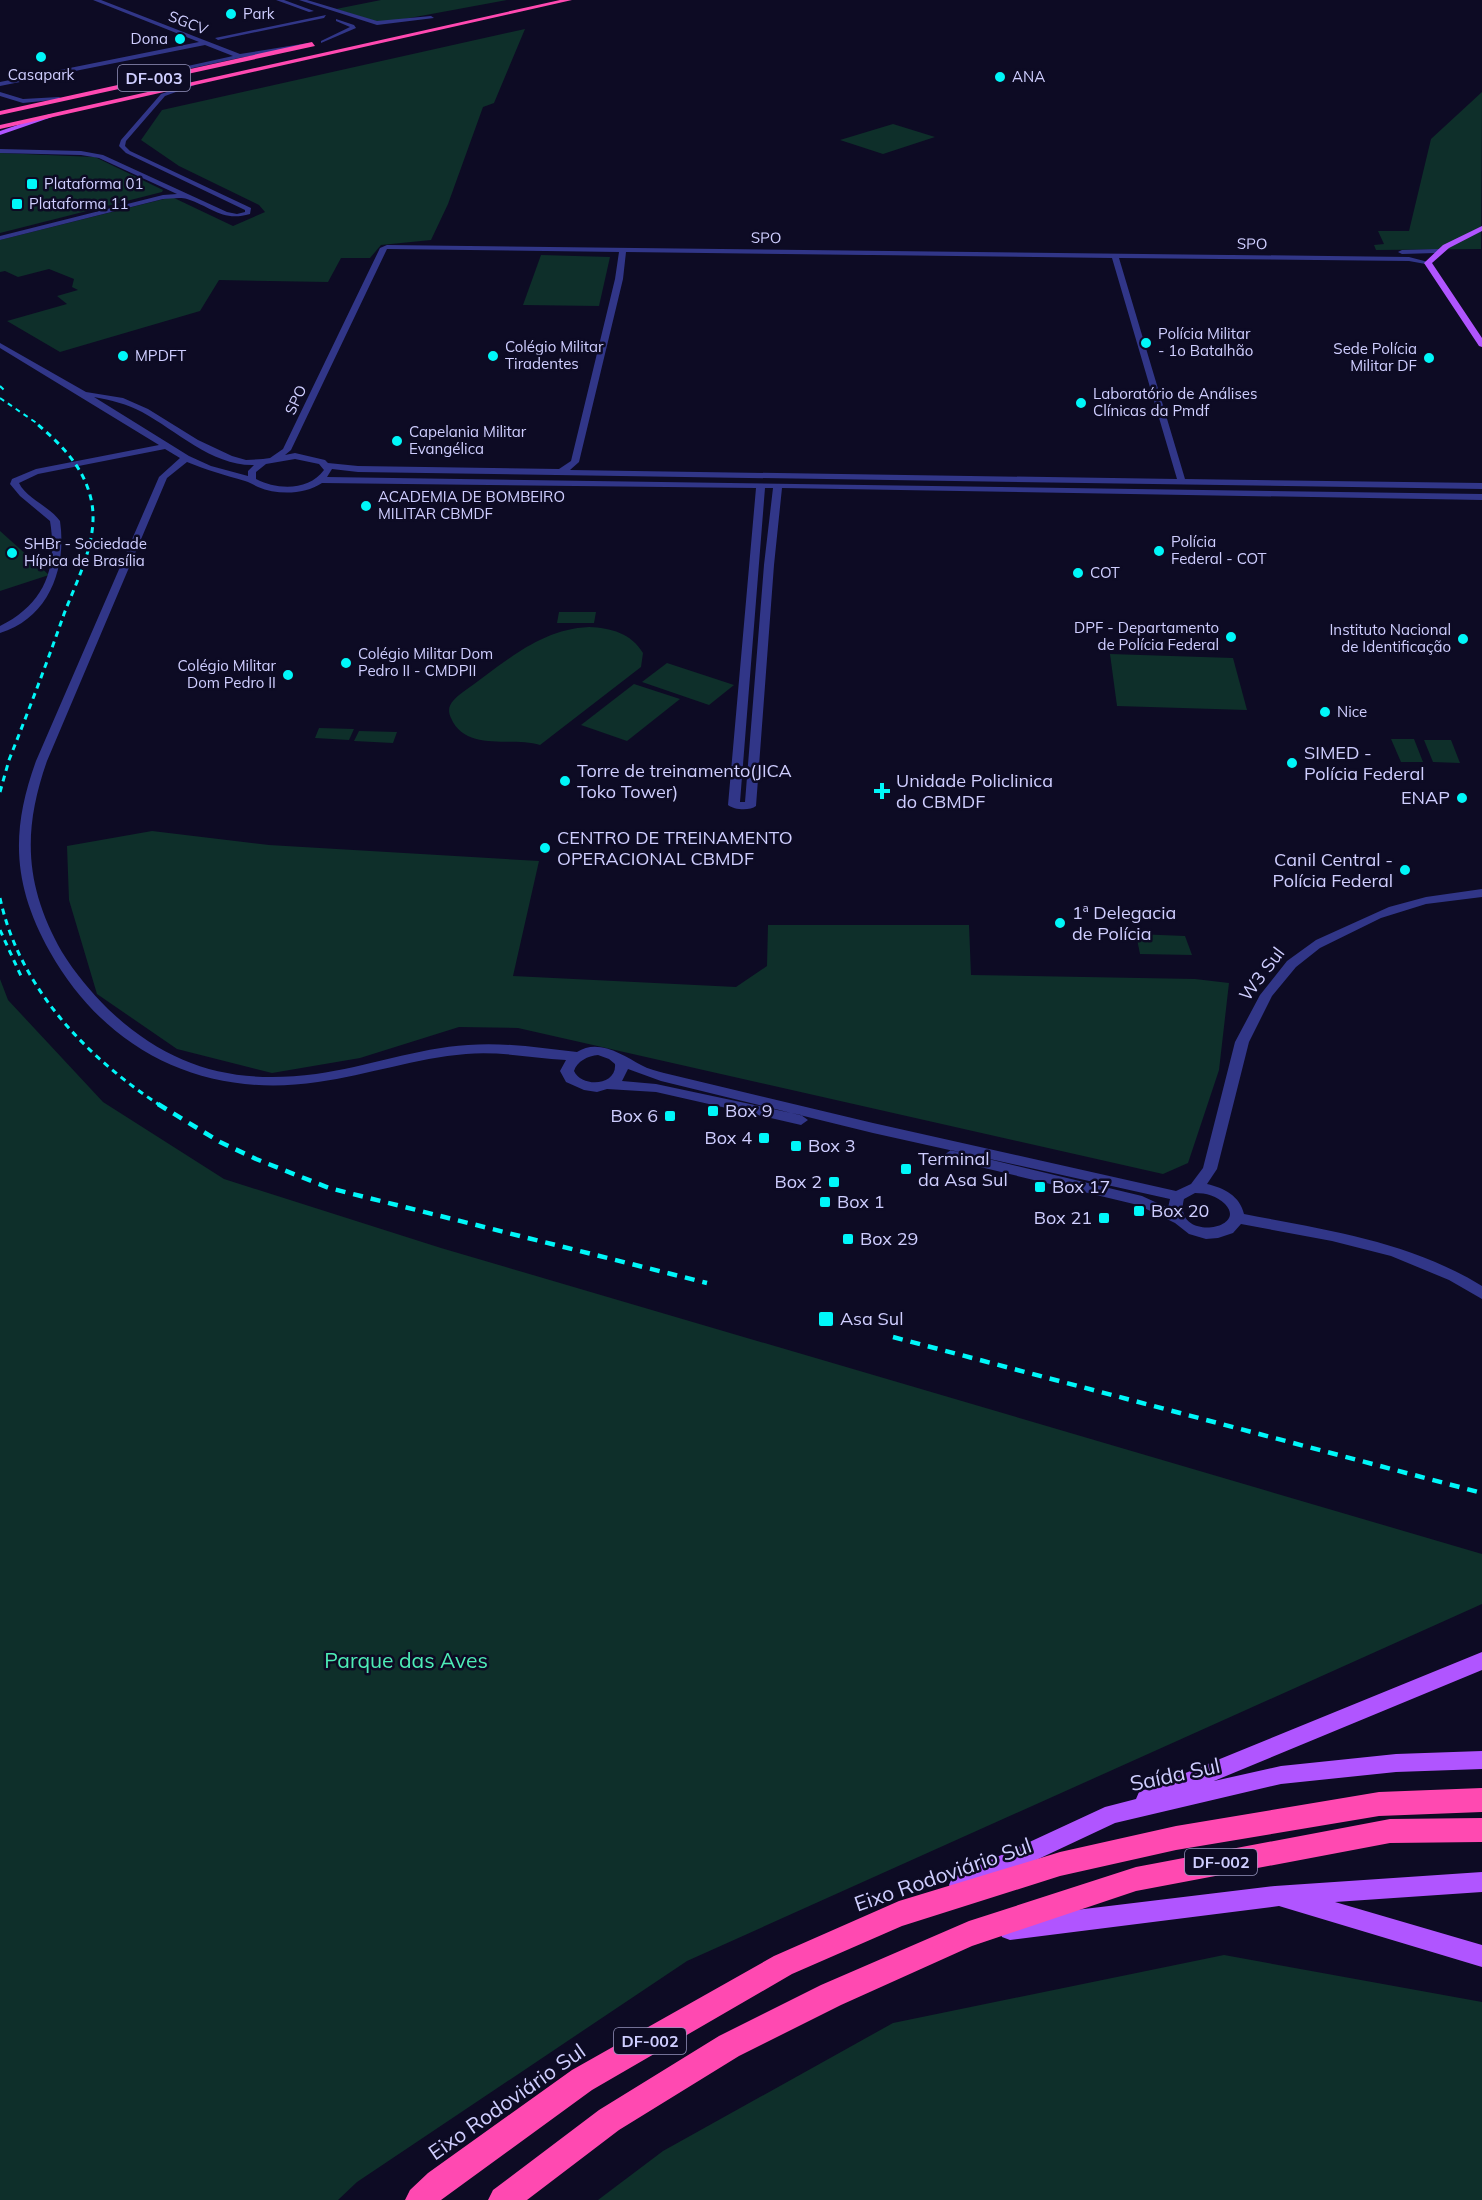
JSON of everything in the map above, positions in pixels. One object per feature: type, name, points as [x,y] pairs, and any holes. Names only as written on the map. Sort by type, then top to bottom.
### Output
[{"type":"highway","name":"DF-003","points":[[0,127],[569,0]]},
{"type":"highway","points":[[372,44],[382,39],[374,32],[442,15]]},
{"type":"highway","points":[[395,26],[386,32],[402,35],[414,34]]},
{"type":"highway","name":"DF-003","points":[[0,113],[357,34]]},
{"type":"highway","points":[[119,86],[106,93],[112,96],[142,96]]},
{"type":"highway","name":"Eixo Rodoviário Sul","points":[[420,2200],[438,2183],[582,2080],[783,1965],[899,1914],[1060,1864],[1176,1838],[1379,1804],[1482,1800]]},
{"type":"highway","name":"DF-002","points":[[503,2200],[609,2120],[729,2046],[831,1995],[969,1934],[1136,1879],[1390,1831],[1482,1830]]},
{"type":"main road","points":[[0,133],[50,116]]},
{"type":"main road","points":[[1482,228],[1436,251],[1428,263],[1482,344]]},
{"type":"main road","points":[[1112,1814],[1482,1661]]},
{"type":"main road","name":"Saída Sul","points":[[899,1914],[1112,1814],[1281,1775],[1396,1763],[1482,1760]]},
{"type":"main road","points":[[969,1934],[1275,1896],[1482,1882]]},
{"type":"main road","points":[[1275,1896],[1482,1956]]},
{"type":"street","name":"SGCV","points":[[96,0],[239,56]]},
{"type":"street","points":[[279,0],[340,21],[353,28],[323,42]]},
{"type":"street","points":[[294,5],[305,1],[377,23],[431,18]]},
{"type":"street","points":[[130,14],[145,11]]},
{"type":"street","points":[[301,16],[315,13]]},
{"type":"street","name":"SGCV","points":[[214,46],[231,44],[209,35],[301,16]]},
{"type":"street","points":[[301,16],[312,17],[309,19]]},
{"type":"street","points":[[218,38],[324,16]]},
{"type":"street","points":[[340,21],[350,21],[355,18]]},
{"type":"street","points":[[173,31],[187,28]]},
{"type":"street","points":[[0,84],[193,38]]},
{"type":"street","points":[[174,42],[182,46]]},
{"type":"street","points":[[0,79],[131,52],[151,53],[205,43]]},
{"type":"street","points":[[119,86],[149,76],[256,52],[308,45]]},
{"type":"street","points":[[243,47],[256,52]]},
{"type":"street","points":[[0,151],[81,153],[101,156],[225,214],[237,216],[250,211],[249,208],[128,152],[122,146],[123,141],[161,96],[192,85]]},
{"type":"street","points":[[0,94],[23,102],[59,99]]},
{"type":"street","points":[[163,197],[180,186],[198,185]]},
{"type":"street","points":[[0,238],[163,197],[185,196]]},
{"type":"street","name":"SPO","points":[[291,453],[384,248],[392,246],[1409,259],[1428,263]]},
{"type":"street","points":[[560,472],[574,462],[619,279],[622,250]]},
{"type":"street","name":"SPO","points":[[1373,259],[1369,252],[1436,251]]},
{"type":"street","points":[[1409,259],[1424,256],[1422,252]]},
{"type":"street","points":[[1115,256],[1182,482]]},
{"type":"street","points":[[0,345],[81,392],[186,458],[208,468],[252,480],[264,487],[284,489],[305,487],[321,480],[761,486],[867,482],[1070,480],[1482,486]]},
{"type":"street","points":[[81,392],[124,401],[227,459],[248,463],[263,462],[291,453],[315,459],[327,465],[358,469],[745,474],[1070,491],[1482,497]]},
{"type":"street","points":[[116,415],[139,408]]},
{"type":"street","points":[[0,630],[30,611],[43,597],[54,576],[55,521],[20,492],[14,484],[20,478],[54,469],[166,446]]},
{"type":"street","points":[[186,458],[164,477],[51,740],[29,798],[25,824],[25,870],[38,915],[59,959],[75,984],[140,1044],[182,1066],[231,1079],[269,1082],[352,1074],[453,1050],[510,1049],[540,1055],[576,1056],[598,1051],[618,1057],[638,1069],[661,1077],[873,1128],[1178,1196]]},
{"type":"street","points":[[252,480],[252,471],[263,462]]},
{"type":"street","points":[[574,462],[589,472]]},
{"type":"street","points":[[321,480],[328,470],[327,465]]},
{"type":"street","points":[[483,482],[487,471]]},
{"type":"street","points":[[743,485],[737,479],[745,474]]},
{"type":"street","points":[[1070,480],[1063,482],[1062,485],[1070,491]]},
{"type":"street","points":[[1246,483],[1245,490],[1252,494]]},
{"type":"street","points":[[1338,485],[1346,489],[1347,492],[1342,495]]},
{"type":"street","points":[[761,486],[734,789],[751,791],[769,565],[778,486]]},
{"type":"street","points":[[758,518],[774,515]]},
{"type":"street","points":[[753,564],[769,565]]},
{"type":"street","points":[[749,628],[764,628]]},
{"type":"street","points":[[743,698],[759,698]]},
{"type":"street","name":"W3 Sul","points":[[1196,1188],[1210,1169],[1242,1042],[1262,1003],[1300,956],[1330,937],[1384,911],[1441,897],[1482,893]]},
{"type":"street","points":[[540,1055],[567,1071],[577,1084],[597,1088],[618,1080],[623,1072],[623,1064],[618,1057]]},
{"type":"street","points":[[567,1071],[576,1056]]},
{"type":"street","points":[[609,1085],[656,1088],[870,1135],[1142,1201],[1178,1219],[1195,1231],[1207,1233],[1227,1230],[1236,1218],[1233,1205],[1220,1194],[1196,1188],[1178,1196],[1174,1203],[1174,1211],[1178,1219]]},
{"type":"street","points":[[1210,1169],[1220,1194]]},
{"type":"street","points":[[1236,1218],[1399,1251],[1461,1278],[1482,1293]]},
{"type":"green space","points":[[381,0],[507,0],[388,22],[375,21],[336,9]]},
{"type":"green space","points":[[525,29],[494,103],[483,107],[448,204],[431,240],[381,245],[370,258],[341,258],[328,282],[219,280],[200,311],[60,352],[7,321],[67,304],[57,296],[78,290],[72,287],[74,279],[49,269],[18,277],[5,271],[0,272],[0,240],[172,197],[233,226],[265,212],[259,205],[179,166],[141,140],[162,110]]},
{"type":"green space","points":[[1482,92],[1481,249],[1376,250],[1374,245],[1384,244],[1378,231],[1409,231],[1431,139]]},
{"type":"green space","points":[[893,124],[935,137],[883,154],[840,140]]},
{"type":"green space","points":[[0,153],[95,157],[163,190],[0,233]]},
{"type":"green space","points":[[541,255],[610,257],[599,306],[523,305]]},
{"type":"green space","name":"SHBr - Sociedade Hípica de Brasília","points":[[0,531],[49,575],[0,591]]},
{"type":"green space","points":[[559,612],[596,612],[594,623],[557,623]]},
{"type":"green space","points":[[589,627],[613,630],[633,641],[643,653],[641,667],[540,745],[479,740],[467,736],[458,729],[449,710],[454,700],[463,692],[538,641],[571,629]]},
{"type":"green space","points":[[1110,654],[1233,658],[1247,710],[1117,706]]},
{"type":"green space","points":[[667,663],[734,685],[709,705],[642,682]]},
{"type":"green space","points":[[634,684],[680,699],[627,741],[581,725]]},
{"type":"green space","points":[[319,728],[354,729],[349,740],[315,738]]},
{"type":"green space","points":[[359,731],[397,732],[393,743],[354,741]]},
{"type":"green space","points":[[1391,739],[1414,739],[1423,762],[1401,762]]},
{"type":"green space","points":[[1424,740],[1451,740],[1460,763],[1433,762]]},
{"type":"green space","points":[[152,831],[269,845],[539,861],[513,976],[736,987],[767,966],[768,925],[969,925],[971,975],[1195,979],[1229,983],[1219,1070],[1188,1163],[1163,1174],[518,1028],[459,1027],[360,1058],[272,1073],[177,1049],[97,994],[69,900],[67,846]]},
{"type":"green space","points":[[1136,934],[1185,936],[1192,955],[1140,954]]},
{"type":"green space","name":"Parque das Aves","points":[[0,979],[8,1000],[103,1102],[224,1179],[441,1248],[1482,1554],[1482,1604],[687,1961],[357,2182],[338,2200],[0,2200]]},
{"type":"green space","points":[[1224,1955],[1482,2002],[1482,2200],[598,2200],[663,2151],[893,2023]]},
{"type":"railway","points":[[0,386],[4,390]]},
{"type":"railway","points":[[0,398],[38,424]]},
{"type":"railway","points":[[0,792],[9,760],[85,560],[92,532],[92,504],[84,480],[64,449],[36,423]]},
{"type":"railway","points":[[0,898],[9,930],[23,961],[40,990],[60,1017],[107,1065],[159,1104]]},
{"type":"railway","points":[[0,930],[21,976]]},
{"type":"railway","points":[[159,1104],[220,1142],[329,1188],[707,1283]]},
{"type":"railway","points":[[893,1337],[1482,1493]]},
{"type":"place","name":"Park","points":[[231,14]]},
{"type":"place","name":"Dona","points":[[180,39]]},
{"type":"place","name":"Casapark","points":[[41,57]]},
{"type":"place","name":"ANA","points":[[1000,77]]},
{"type":"place","name":"Plataforma 01","points":[[32,184]]},
{"type":"place","name":"Plataforma 11","points":[[17,204]]},
{"type":"place","name":"Polícia Militar - 1o Batalhão","points":[[1146,343]]},
{"type":"place","name":"MPDFT","points":[[123,356]]},
{"type":"place","name":"Colégio Militar Tiradentes","points":[[493,356]]},
{"type":"place","name":"Sede Polícia Militar DF","points":[[1429,358]]},
{"type":"place","name":"Laboratório de Análises Clínicas da Pmdf","points":[[1081,403]]},
{"type":"place","name":"Capelania Militar Evangélica","points":[[397,441]]},
{"type":"place","name":"ACADEMIA DE BOMBEIRO MILITAR CBMDF","points":[[366,506]]},
{"type":"place","name":"Polícia Federal - COT","points":[[1159,551]]},
{"type":"place","name":"SHBr - Sociedade Hípica de Brasília","points":[[12,553]]},
{"type":"place","name":"COT","points":[[1078,573]]},
{"type":"place","name":"DPF - Departamento de Polícia Federal","points":[[1231,637]]},
{"type":"place","name":"Instituto Nacional de Identificação","points":[[1463,639]]},
{"type":"place","name":"Colégio Militar Dom Pedro II - CMDPII","points":[[346,663]]},
{"type":"place","name":"Colégio Militar Dom Pedro II","points":[[288,675]]},
{"type":"place","name":"Nice","points":[[1325,712]]},
{"type":"place","name":"SIMED - Polícia Federal","points":[[1292,763]]},
{"type":"place","name":"Torre de treinamento(JICA Toko Tower)","points":[[565,781]]},
{"type":"place","name":"Unidade Policlinica do CBMDF","points":[[882,791]]},
{"type":"place","name":"ENAP","points":[[1462,798]]},
{"type":"place","name":"CENTRO DE TREINAMENTO OPERACIONAL CBMDF","points":[[545,848]]},
{"type":"place","name":"Canil Central - Polícia Federal","points":[[1405,870]]},
{"type":"place","name":"1ª Delegacia de Polícia","points":[[1060,923]]},
{"type":"place","name":"Box 9","points":[[713,1111]]},
{"type":"place","name":"Box 6","points":[[670,1116]]},
{"type":"place","name":"Box 4","points":[[764,1138]]},
{"type":"place","name":"Box 3","points":[[796,1146]]},
{"type":"place","name":"Terminal da Asa Sul","points":[[906,1169]]},
{"type":"place","name":"Box 2","points":[[834,1182]]},
{"type":"place","name":"Box 17","points":[[1040,1187]]},
{"type":"place","name":"Box 1","points":[[825,1202]]},
{"type":"place","name":"Box 20","points":[[1139,1211]]},
{"type":"place","name":"Box 21","points":[[1104,1218]]},
{"type":"place","name":"Box 29","points":[[848,1239]]},
{"type":"place","name":"Asa Sul","points":[[826,1319]]}]
